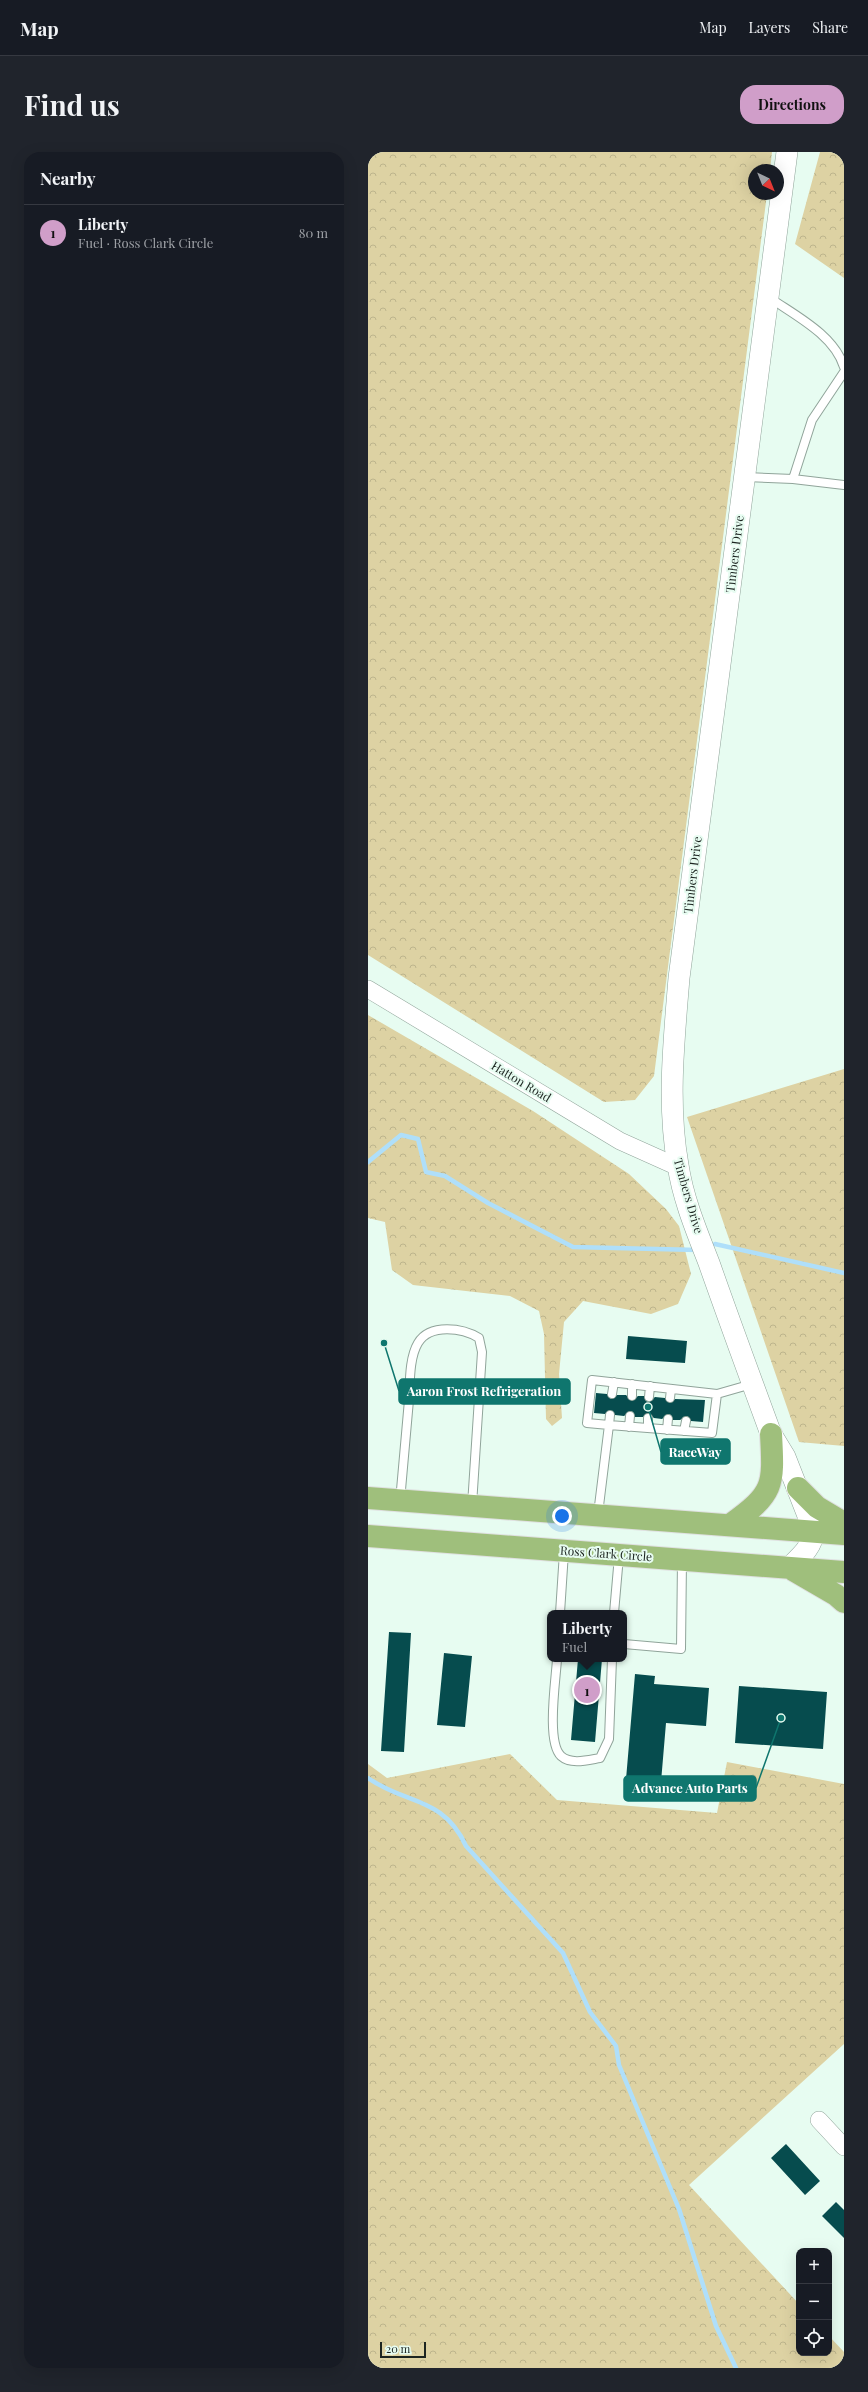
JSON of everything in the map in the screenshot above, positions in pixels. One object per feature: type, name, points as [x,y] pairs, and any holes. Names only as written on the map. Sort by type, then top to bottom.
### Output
[{"type":"highway","points":[[730,1525],[756,1506],[764,1498],[770,1485],[773,1471],[771,1434]]},
{"type":"highway","points":[[798,1488],[817,1507],[844,1523]]},
{"type":"highway","points":[[368,1498],[844,1534]]},
{"type":"highway","name":"Ross Clark Circle","points":[[368,1536],[844,1572]]},
{"type":"highway","points":[[788,1568],[836,1595],[844,1602]]},
{"type":"street","name":"Timbers Drive","points":[[787,152],[680,978],[674,1042],[672,1097],[673,1131],[678,1167],[690,1212],[771,1434],[785,1457],[814,1531]]},
{"type":"street","name":"Hatton Road","points":[[368,989],[620,1141],[678,1167]]},
{"type":"street","points":[[788,1568],[806,1551],[813,1541],[814,1531]]},
{"type":"street","points":[[819,2120],[844,2147]]},
{"type":"lane","points":[[768,296],[823,336],[840,354],[844,366]]},
{"type":"lane","points":[[793,479],[802,455],[812,420],[844,372]]},
{"type":"lane","points":[[744,477],[793,479],[844,486]]},
{"type":"lane","points":[[400,1501],[410,1387],[417,1344],[428,1332],[435,1330],[459,1330],[470,1333],[479,1338],[482,1352],[472,1506]]},
{"type":"lane","points":[[717,1394],[712,1433],[587,1423],[592,1380],[670,1389],[690,1395],[717,1394],[752,1384]]},
{"type":"lane","points":[[612,1394],[614,1382]]},
{"type":"lane","points":[[632,1384],[632,1396]]},
{"type":"lane","points":[[649,1397],[650,1386]]},
{"type":"lane","points":[[670,1389],[670,1398]]},
{"type":"lane","points":[[598,1515],[610,1415]]},
{"type":"lane","points":[[629,1427],[630,1416]]},
{"type":"lane","points":[[648,1418],[648,1428]]},
{"type":"lane","points":[[667,1430],[668,1419]]},
{"type":"lane","points":[[684,1431],[686,1421]]},
{"type":"lane","points":[[560,1610],[564,1551]]},
{"type":"lane","points":[[614,1610],[619,1555]]},
{"type":"lane","points":[[627,1644],[681,1649],[682,1560]]},
{"type":"lane","points":[[557,1662],[553,1712],[554,1744],[562,1757],[568,1761],[585,1761],[600,1758],[609,1739],[612,1662]]},
{"type":"green space","points":[[368,152],[772,152],[771,164],[748,164],[748,200],[766,200],[654,1076],[635,1100],[604,1102],[368,955]]},
{"type":"green space","points":[[820,152],[844,152],[844,278],[795,244]]},
{"type":"green space","points":[[368,1015],[533,1111],[629,1174],[666,1209],[679,1226],[691,1274],[678,1304],[651,1314],[583,1301],[564,1322],[559,1374],[562,1418],[552,1426],[546,1419],[544,1334],[539,1311],[510,1296],[413,1285],[392,1270],[385,1222],[368,1218]]},
{"type":"green space","points":[[844,1069],[844,1446],[799,1442],[687,1117]]},
{"type":"green space","points":[[510,1754],[557,1800],[717,1813],[727,1762],[844,1784],[844,2044],[689,2185],[796,2301],[796,2356],[832,2356],[832,2339],[844,2352],[844,2368],[368,2368],[368,1764],[387,1778]]},
{"type":"building","points":[[628,1336],[687,1341],[685,1363],[626,1359]]},
{"type":"building","points":[[596,1393],[607,1394],[611,1399],[617,1395],[626,1395],[632,1401],[638,1396],[644,1396],[646,1401],[649,1402],[655,1397],[665,1398],[670,1403],[675,1399],[705,1400],[703,1422],[691,1421],[687,1416],[680,1420],[673,1420],[671,1415],[668,1414],[662,1419],[654,1418],[648,1413],[643,1417],[635,1417],[633,1412],[630,1411],[624,1416],[615,1415],[610,1410],[605,1414],[594,1413]]},
{"type":"building","points":[[389,1632],[411,1633],[404,1752],[381,1751]]},
{"type":"building","points":[[444,1653],[472,1656],[465,1727],[437,1725]]},
{"type":"building","points":[[578,1662],[602,1662],[595,1742],[571,1740]]},
{"type":"building","points":[[635,1674],[655,1676],[654,1684],[709,1688],[706,1726],[666,1723],[660,1794],[625,1791]]},
{"type":"building","points":[[739,1686],[827,1692],[823,1749],[735,1743]]},
{"type":"building","points":[[786,2144],[820,2181],[805,2195],[771,2158]]},
{"type":"building","points":[[836,2202],[844,2210],[844,2238],[822,2216]]},
{"type":"waterway","points":[[368,1162],[401,1135],[418,1139],[426,1172],[445,1176],[488,1203],[573,1247],[698,1250]]},
{"type":"waterway","points":[[715,1244],[844,1273]]},
{"type":"waterway","points":[[368,1778],[382,1787],[423,1803],[446,1818],[457,1830],[466,1846],[563,1953],[590,2012],[616,2046],[619,2065],[679,2209],[716,2326],[736,2368]]},
{"type":"place","name":"Aaron Frost Refrigeration","points":[[384,1343]]},
{"type":"place","name":"RaceWay","points":[[648,1407]]},
{"type":"place","name":"Liberty","points":[[587,1690]]},
{"type":"place","name":"Advance Auto Parts","points":[[781,1718]]}]
